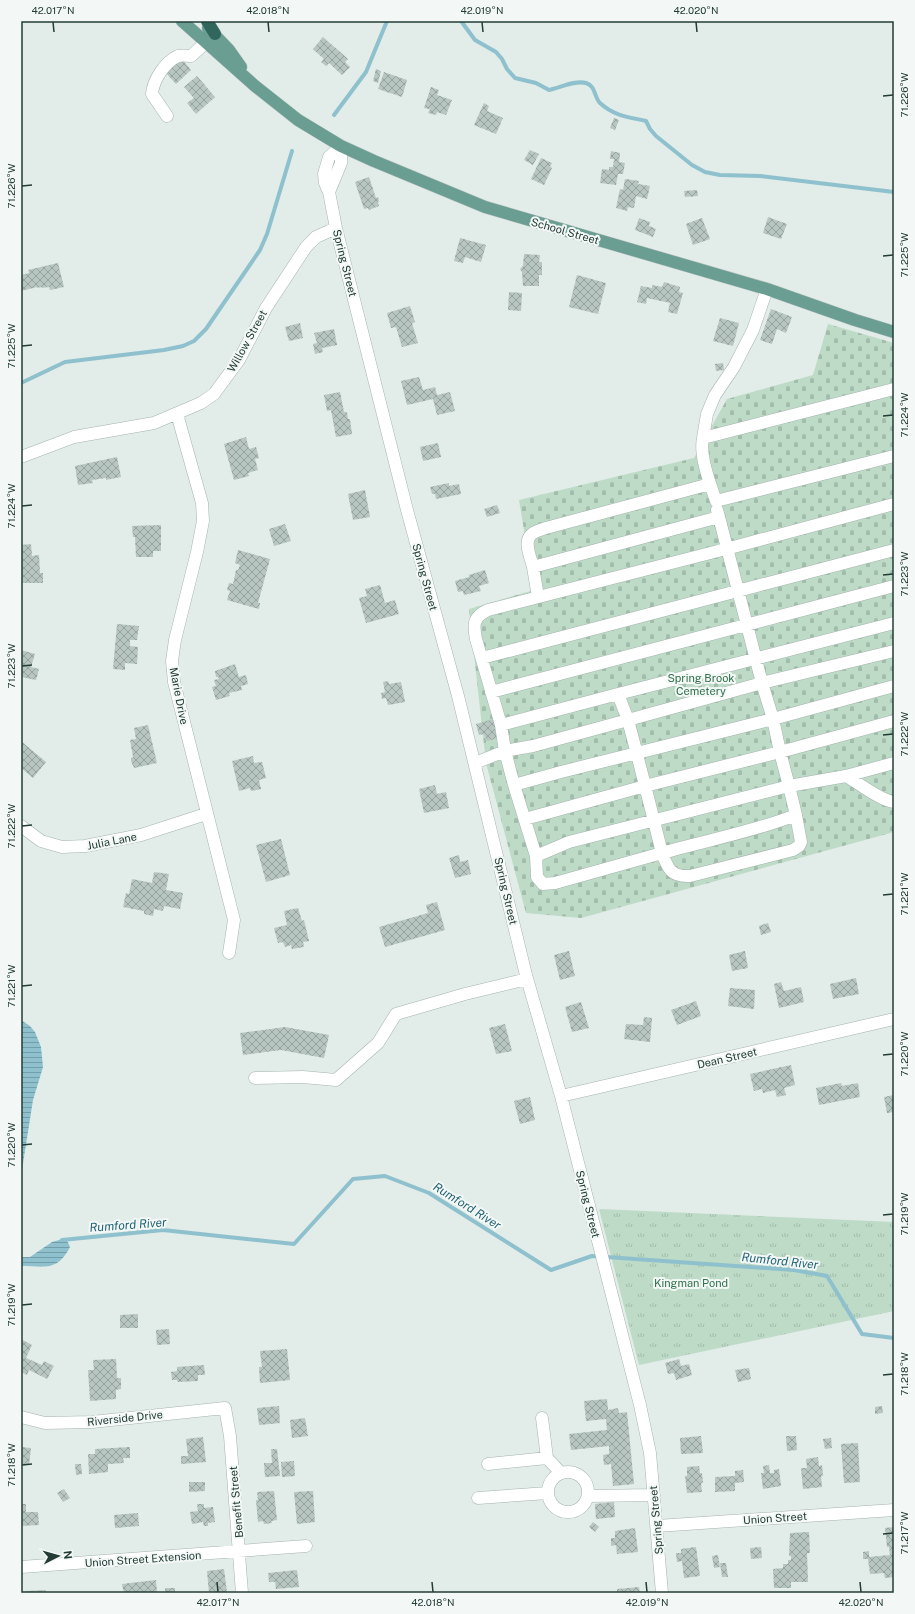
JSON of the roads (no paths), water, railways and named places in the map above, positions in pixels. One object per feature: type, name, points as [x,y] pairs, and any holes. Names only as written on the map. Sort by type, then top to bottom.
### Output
[{"type":"highway","points":[[206,21],[215,34]]},
{"type":"main road","name":"School Street","points":[[182,21],[255,86],[298,120],[341,146],[374,161],[485,207],[767,289],[894,332]]},
{"type":"main road","name":"School Street","points":[[201,21],[229,50],[255,86]]},
{"type":"street","points":[[167,116],[152,94],[157,79],[162,71],[176,58],[183,55],[191,56],[215,34]]},
{"type":"street","name":"Spring Street","points":[[341,146],[341,163],[329,192],[336,228],[407,510],[475,763],[527,979],[561,1096],[640,1404],[650,1453],[662,1593]]},
{"type":"street","name":"Willow Street","points":[[21,457],[74,438],[154,423],[201,403],[214,394],[239,360],[266,308],[306,247],[316,237],[336,228]]},
{"type":"street","points":[[618,694],[628,720],[662,853],[668,868],[674,874],[690,876],[793,850],[799,846],[801,842],[796,815],[773,719],[726,549],[716,502],[701,446],[706,414],[715,395],[734,367],[753,330],[767,289]]},
{"type":"street","points":[[703,438],[894,389]]},
{"type":"street","name":"Marie Drive","points":[[177,414],[202,503],[203,521],[197,552],[175,640],[172,661],[174,682],[206,814],[234,920],[229,953]]},
{"type":"street","points":[[716,502],[894,456]]},
{"type":"street","points":[[538,597],[527,540],[531,534],[546,528],[710,484]]},
{"type":"street","points":[[796,815],[771,825],[705,841],[548,884],[543,884],[537,877],[536,856],[505,751],[501,725],[474,628],[475,621],[479,614],[488,610],[894,504]]},
{"type":"street","points":[[533,567],[719,517]]},
{"type":"street","points":[[482,658],[894,550]]},
{"type":"street","points":[[491,692],[894,586]]},
{"type":"street","points":[[501,725],[894,622]]},
{"type":"street","points":[[475,763],[505,751],[533,746],[762,683],[894,651]]},
{"type":"street","points":[[514,785],[773,719],[894,686]]},
{"type":"street","points":[[525,819],[894,721]]},
{"type":"street","points":[[536,856],[568,842],[789,786],[846,776],[894,763]]},
{"type":"street","points":[[846,776],[887,802],[894,802]]},
{"type":"street","name":"Julia Lane","points":[[21,826],[41,841],[62,847],[85,846],[141,835],[206,814]]},
{"type":"street","points":[[255,1078],[303,1077],[336,1080],[378,1043],[396,1014],[465,994],[527,979]]},
{"type":"street","name":"Dean Street","points":[[561,1096],[894,1020]]},
{"type":"street","name":"Riverside Drive","points":[[21,1417],[45,1423],[92,1422],[225,1408],[226,1412]]},
{"type":"street","name":"Benefit Street","points":[[226,1412],[230,1436],[242,1593]]},
{"type":"street","points":[[542,1418],[547,1458],[561,1473]]},
{"type":"street","points":[[488,1464],[547,1458]]},
{"type":"street","points":[[572,1472],[581,1476],[587,1485],[588,1496],[584,1505],[575,1511],[565,1512],[555,1508],[549,1500],[548,1489],[552,1479],[561,1473],[572,1472]]},
{"type":"street","points":[[478,1498],[548,1493]]},
{"type":"street","points":[[588,1496],[654,1495]]},
{"type":"street","name":"Union Street","points":[[657,1526],[894,1510]]},
{"type":"street","name":"Union Street Extension","points":[[21,1567],[306,1546]]},
{"type":"water","points":[[21,1020],[30,1026],[35,1032],[41,1047],[43,1067],[33,1100],[21,1176]]},
{"type":"water","points":[[66,1238],[70,1247],[60,1261],[44,1267],[21,1266],[21,1257],[30,1257],[52,1242]]},
{"type":"waterway","points":[[334,115],[366,72],[387,21]]},
{"type":"waterway","points":[[461,21],[475,40],[496,52],[515,78],[536,83],[549,90],[581,82],[589,84],[592,87],[598,101],[605,107],[616,113],[646,121],[656,136],[692,165],[705,172],[720,175],[760,176],[894,192]]},
{"type":"waterway","points":[[21,383],[65,362],[164,350],[183,346],[194,341],[206,329],[260,250],[267,234],[292,151]]},
{"type":"waterway","name":"Rumford River","points":[[62,1240],[163,1230],[294,1244],[353,1179],[385,1176],[429,1193],[551,1270],[592,1256],[794,1270],[827,1276],[862,1334],[894,1338]]},
{"type":"park label","name":"Spring Brook Cemetery","points":[[701,684]]},
{"type":"park label","name":"Kingman Pond","points":[[691,1283]]}]
